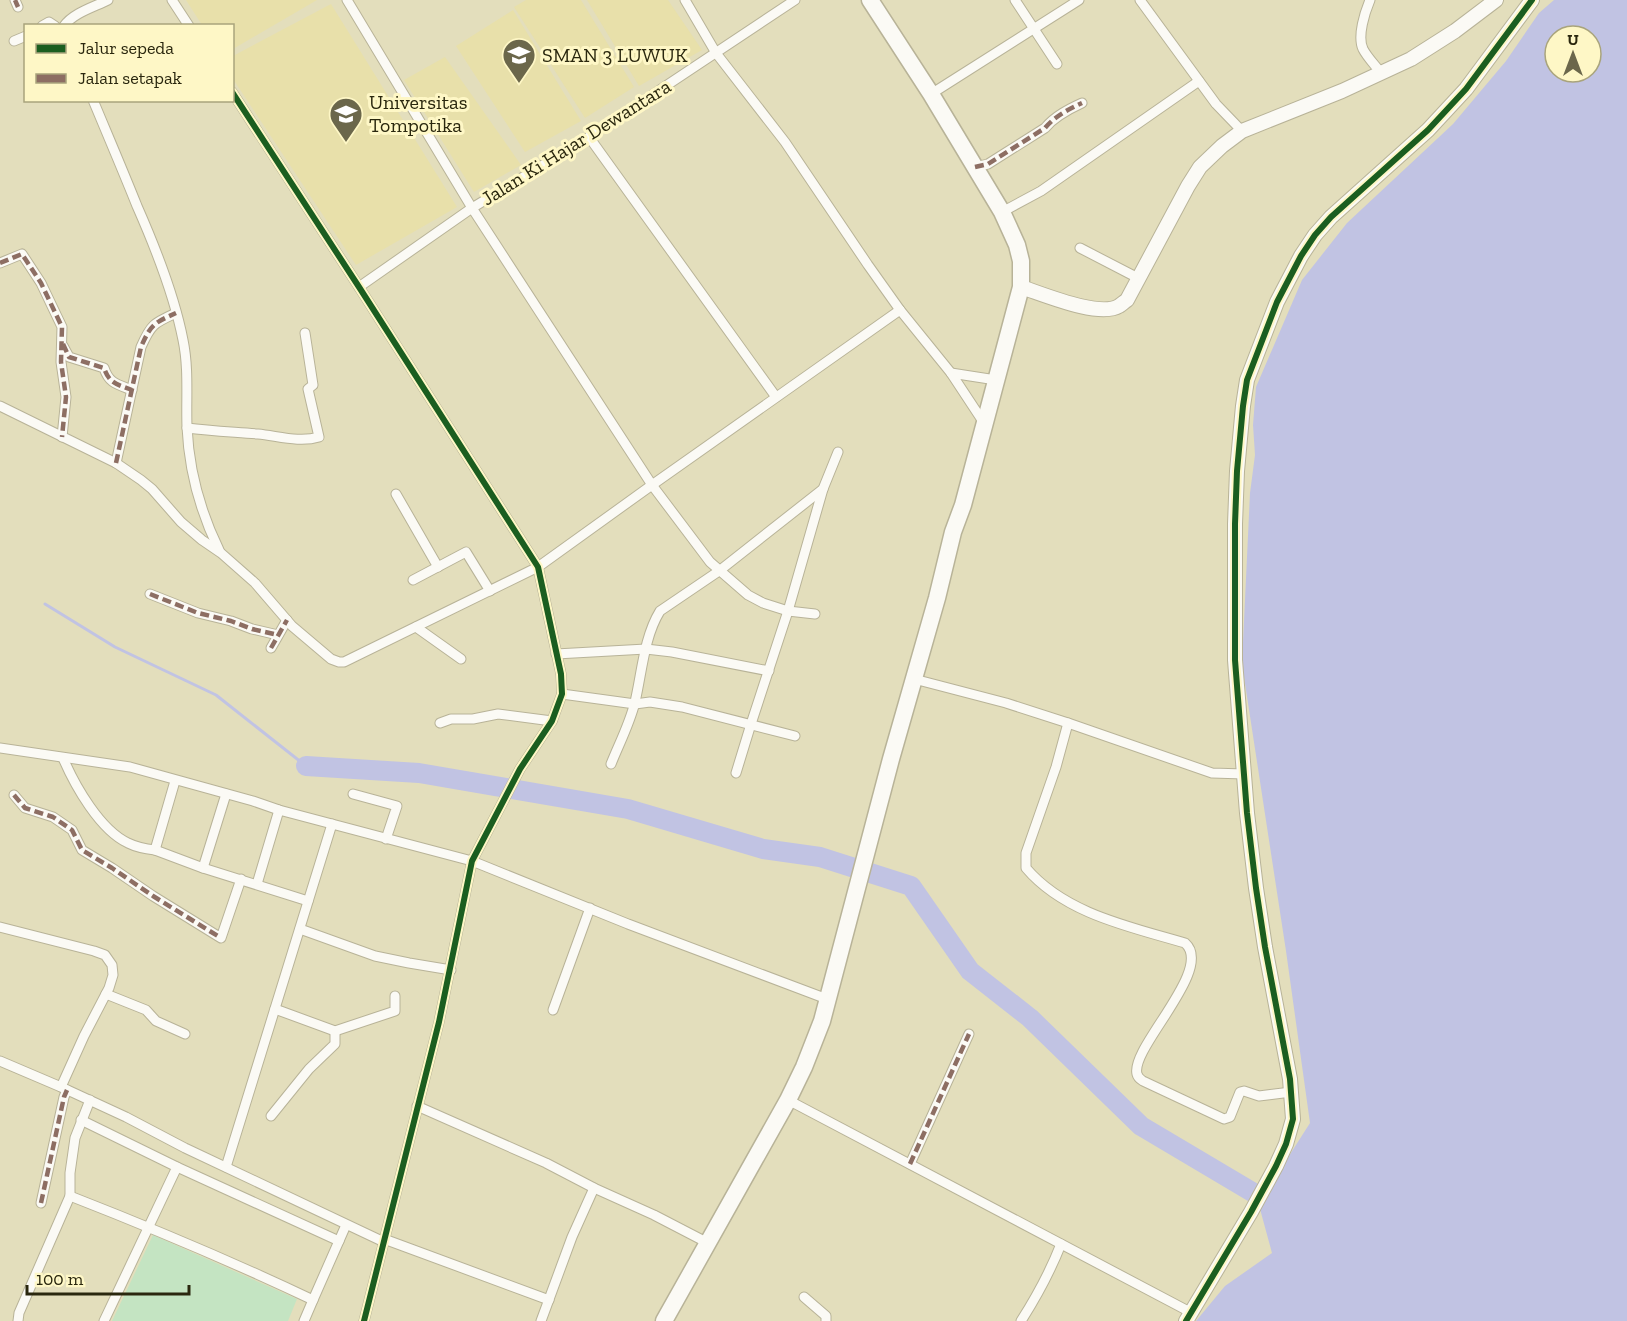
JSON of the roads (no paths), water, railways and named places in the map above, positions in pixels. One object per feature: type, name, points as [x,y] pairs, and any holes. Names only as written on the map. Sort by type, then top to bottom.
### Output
[{"type":"highway","points":[[664,1321],[788,1100],[822,1021],[1021,287],[1021,261],[1017,245],[1002,212],[870,0]]},
{"type":"street","points":[[65,24],[74,17],[108,0]]},
{"type":"street","points":[[172,0],[188,24]]},
{"type":"street","points":[[347,0],[472,208],[652,484],[710,562],[748,595],[763,603],[788,611],[815,614]]},
{"type":"street","points":[[685,0],[716,53],[784,142],[900,310],[951,373],[984,423]]},
{"type":"street","name":"Jalan Ki Hajar Dewantara","points":[[359,287],[472,208],[589,137],[795,0]]},
{"type":"street","points":[[1015,0],[1057,64]]},
{"type":"street","points":[[930,94],[1079,0]]},
{"type":"street","points":[[1140,0],[1227,117],[1242,131]]},
{"type":"street","points":[[1370,0],[1361,36],[1362,47],[1381,73]]},
{"type":"street","points":[[1021,287],[1094,309],[1118,307],[1127,300],[1200,167],[1222,146],[1242,131],[1341,91],[1411,59],[1455,31],[1496,0]]},
{"type":"street","points":[[788,1100],[1061,1244],[1189,1317],[1276,1166],[1292,1127],[1291,1092],[1286,1053],[1264,947],[1247,813],[1235,660],[1235,524],[1238,461],[1248,380],[1253,361],[1277,302],[1300,256],[1315,235],[1331,217],[1428,130],[1466,89],[1525,2]]},
{"type":"street","points":[[14,41],[24,37]]},
{"type":"street","points":[[1002,212],[1041,191],[1200,81]]},
{"type":"street","points":[[234,95],[538,567],[561,674],[562,694],[552,721],[520,770],[472,861],[439,1022],[364,1321]]},
{"type":"street","points":[[94,102],[153,244],[177,313],[187,368],[187,428],[196,493],[208,527],[221,553]]},
{"type":"street","points":[[975,167],[988,164],[1082,102]]},
{"type":"street","points":[[589,137],[776,397]]},
{"type":"street","points":[[1080,248],[1138,278]]},
{"type":"street","points":[[0,263],[22,254],[56,310],[62,327],[61,362],[66,397],[63,437]]},
{"type":"street","points":[[0,406],[116,463],[141,480],[181,522],[255,583],[287,620],[331,659],[339,662],[351,659],[538,567],[900,310]]},
{"type":"street","points":[[116,463],[141,347],[155,323],[177,313]]},
{"type":"street","points":[[187,428],[308,441],[319,437],[308,389],[313,385],[305,333]]},
{"type":"street","points":[[62,342],[69,357],[104,368],[110,381],[132,390]]},
{"type":"street","points":[[951,373],[996,380]]},
{"type":"street","points":[[736,773],[788,611],[823,489],[838,452]]},
{"type":"street","points":[[611,764],[635,704],[646,649],[655,619],[660,611],[719,571],[823,489]]},
{"type":"street","points":[[396,494],[438,567]]},
{"type":"street","points":[[413,580],[466,552],[490,591]]},
{"type":"street","points":[[150,594],[198,613],[278,635]]},
{"type":"street","points":[[271,648],[287,620]]},
{"type":"street","points":[[416,627],[461,659]]},
{"type":"street","points":[[556,654],[646,649],[769,671]]},
{"type":"street","points":[[914,679],[1006,703],[1212,773],[1244,774]]},
{"type":"street","points":[[562,694],[635,704],[650,702],[682,707],[795,736]]},
{"type":"street","points":[[440,723],[451,719],[473,719],[498,714],[552,721]]},
{"type":"street","points":[[1068,723],[1056,767],[1026,853],[1026,868],[1052,892],[1072,904],[1093,914],[1185,943],[1191,952],[1183,986],[1140,1058],[1136,1071],[1138,1077],[1224,1119],[1230,1117],[1240,1092],[1244,1091],[1259,1096],[1291,1092]]},
{"type":"street","points":[[0,748],[130,767],[279,810],[472,861],[628,924],[827,999]]},
{"type":"street","points":[[63,758],[69,773],[109,830],[128,844],[155,850],[308,901]]},
{"type":"street","points":[[155,850],[175,780]]},
{"type":"street","points":[[203,867],[226,794]]},
{"type":"street","points":[[353,794],[397,806],[386,839]]},
{"type":"street","points":[[14,795],[25,808],[53,817],[72,830],[82,850],[221,938],[241,879]]},
{"type":"street","points":[[257,884],[279,810]]},
{"type":"street","points":[[226,1167],[332,824]]},
{"type":"street","points":[[554,1010],[590,908]]},
{"type":"street","points":[[0,927],[94,951],[105,955],[112,965],[113,975],[106,994],[84,1036],[64,1088],[41,1203]]},
{"type":"street","points":[[300,930],[375,956],[451,970]]},
{"type":"street","points":[[106,994],[146,1010],[156,1021],[185,1034]]},
{"type":"street","points":[[275,1009],[335,1031],[395,1011],[395,996]]},
{"type":"street","points":[[270,1116],[309,1069],[335,1044],[335,1031]]},
{"type":"street","points":[[910,1164],[969,1034]]},
{"type":"street","points":[[0,1061],[90,1100],[346,1225],[549,1300]]},
{"type":"street","points":[[18,1321],[19,1313],[70,1196],[73,1147],[90,1100]]},
{"type":"street","points":[[417,1106],[546,1163],[708,1243]]},
{"type":"street","points":[[81,1120],[339,1241]]},
{"type":"street","points":[[104,1321],[177,1167]]},
{"type":"street","points":[[541,1321],[572,1237],[594,1188]]},
{"type":"street","points":[[70,1196],[148,1226],[313,1300]]},
{"type":"street","points":[[304,1321],[346,1225]]},
{"type":"street","points":[[1021,1321],[1051,1270],[1061,1244]]},
{"type":"street","points":[[804,1297],[826,1316],[826,1321]]},
{"type":"water","points":[[1554,0],[1627,0],[1627,1321],[1196,1321],[1225,1286],[1272,1253],[1260,1209],[1271,1184],[1310,1123],[1242,664],[1250,493],[1255,455],[1253,425],[1256,387],[1302,280],[1347,223],[1453,124],[1506,61],[1539,13]]},
{"type":"waterway","points":[[45,604],[115,647],[216,695],[306,766]]},
{"type":"waterway","points":[[306,766],[419,773],[628,809],[763,849],[820,857],[911,886],[970,971],[1030,1018],[1141,1126],[1264,1199]]},
{"type":"place","name":"SMAN 3 LUWUK","points":[[519,84]]},
{"type":"place","name":"Universitas Tompotika","points":[[346,143]]}]
